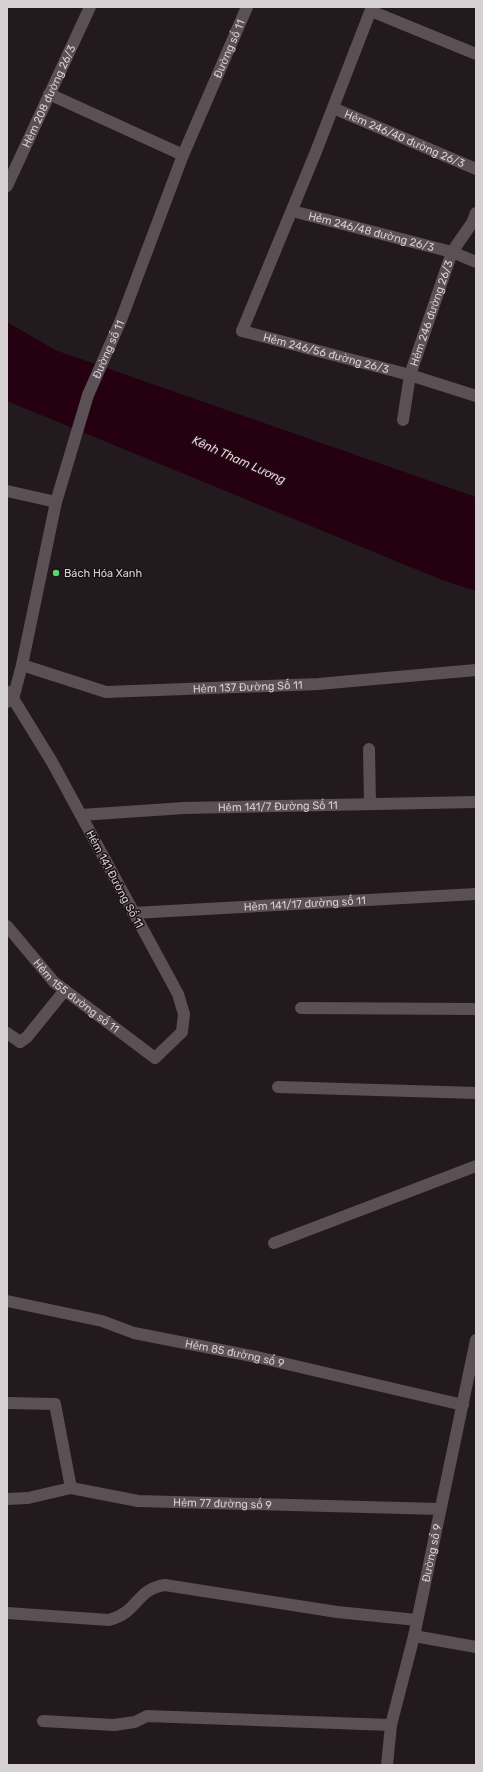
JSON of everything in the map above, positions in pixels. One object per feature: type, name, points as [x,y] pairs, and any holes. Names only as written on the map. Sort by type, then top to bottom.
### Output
[{"type":"street","name":"Hẻm 208 đường 26/3","points":[[7,186],[90,7]]},
{"type":"street","name":"Đường số 11","points":[[9,697],[22,665],[56,502],[88,395],[121,320],[184,155],[247,7]]},
{"type":"street","points":[[292,211],[372,9],[476,54]]},
{"type":"street","points":[[49,94],[184,155]]},
{"type":"street","name":"Hẻm 246/40 đường 26/3","points":[[333,108],[476,168]]},
{"type":"street","name":"Hẻm 246/48 đường 26/3","points":[[292,211],[452,252],[476,262]]},
{"type":"street","name":"Hẻm 246/56 đường 26/3","points":[[292,211],[242,331],[410,375],[476,396]]},
{"type":"street","name":"Hẻm 246 đường 26/3","points":[[403,420],[410,375],[452,252],[472,223],[476,213]]},
{"type":"street","points":[[7,491],[56,502]]},
{"type":"street","name":"Hẻm 137 Đường Số 11","points":[[22,665],[106,692],[318,684],[476,670]]},
{"type":"street","name":"Hẻm 141 Đường Số 11","points":[[9,697],[52,762],[178,994],[184,1014],[182,1032],[155,1058]]},
{"type":"street","points":[[369,749],[370,804]]},
{"type":"street","name":"Hẻm 141/7 Đường Số 11","points":[[81,816],[184,808],[476,802]]},
{"type":"street","name":"Hẻm 141/17 đường số 11","points":[[133,913],[476,894]]},
{"type":"street","name":"Hẻm 155 đường số 11","points":[[7,926],[54,982],[155,1058]]},
{"type":"street","points":[[7,1033],[20,1042],[27,1036],[65,990]]},
{"type":"street","points":[[301,1008],[476,1009]]},
{"type":"street","points":[[278,1087],[476,1093]]},
{"type":"street","points":[[274,1243],[476,1166]]},
{"type":"street","name":"Hẻm 85 đường số 9","points":[[7,1301],[102,1321],[134,1333],[257,1358],[463,1405]]},
{"type":"street","name":"Đường số 9","points":[[387,1765],[391,1725],[414,1636],[476,1340]]},
{"type":"street","points":[[7,1403],[55,1404],[71,1488]]},
{"type":"street","name":"Hẻm 77 đường số 9","points":[[7,1498],[28,1498],[71,1488],[138,1500],[440,1509]]},
{"type":"street","points":[[7,1613],[109,1620],[125,1614],[148,1590],[165,1585],[337,1612],[417,1620]]},
{"type":"street","points":[[414,1636],[476,1647]]},
{"type":"street","points":[[43,1721],[114,1725],[135,1722],[147,1716],[391,1725]]},
{"type":"water","name":"Kênh Tham Lương","points":[[7,322],[55,350],[476,497],[476,591],[442,580],[7,401]]},
{"type":"place","name":"Bách Hóa Xanh","points":[[56,573]]}]
